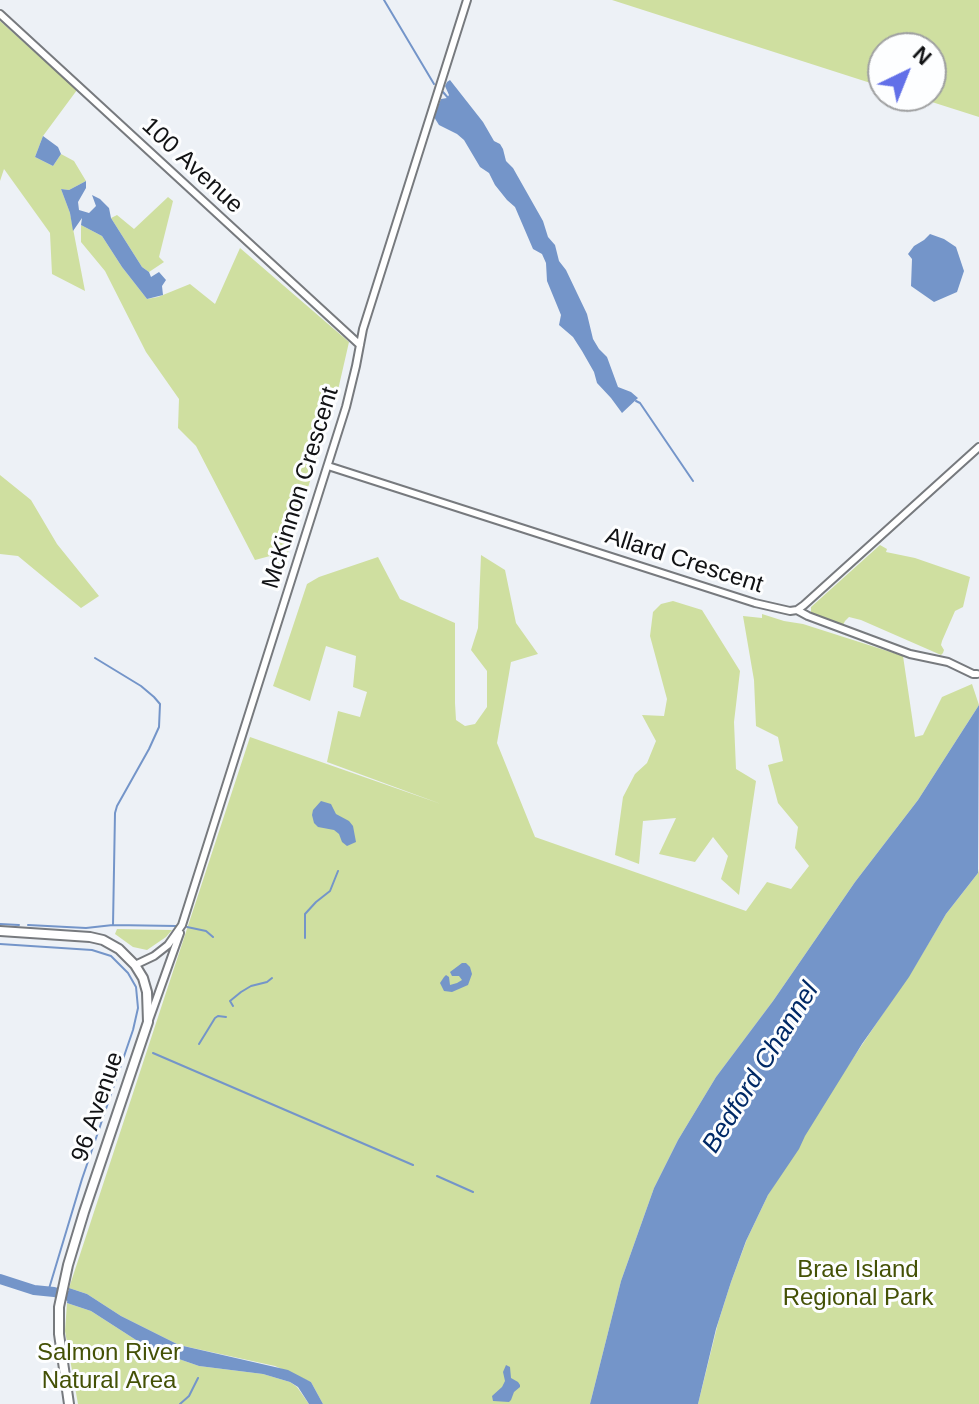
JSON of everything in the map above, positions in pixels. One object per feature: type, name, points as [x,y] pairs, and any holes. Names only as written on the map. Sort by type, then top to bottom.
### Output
[{"type":"main road","points":[[0,931],[96,938],[119,949],[135,965]]},
{"type":"main road","name":"96 Avenue","points":[[69,1404],[59,1334],[59,1307],[84,1212],[148,1022],[147,992],[135,965]]},
{"type":"street","name":"McKinnon Crescent","points":[[135,965],[161,951],[180,929],[328,466],[379,275],[467,0]]},
{"type":"street","name":"100 Avenue","points":[[0,14],[360,345]]},
{"type":"street","points":[[797,610],[979,447]]},
{"type":"street","name":"Allard Crescent","points":[[328,466],[755,603],[782,611],[797,610],[910,654],[948,662],[977,674]]},
{"type":"street","points":[[148,1022],[180,929]]},
{"type":"green space","points":[[612,0],[979,0],[979,117],[947,107],[947,32],[867,32],[867,82]]},
{"type":"green space","points":[[0,21],[77,90],[43,136],[35,157],[53,166],[61,154],[74,161],[86,181],[69,190],[61,189],[70,213],[85,291],[52,274],[50,233],[4,169],[0,181]]},
{"type":"green space","points":[[168,197],[173,201],[159,257],[164,262],[149,272],[142,267],[111,218],[117,215],[134,229]]},
{"type":"green space","points":[[81,225],[102,236],[147,299],[190,284],[215,304],[240,248],[349,342],[338,390],[282,572],[270,556],[255,560],[196,446],[178,428],[179,399],[146,352],[105,271],[81,242]]},
{"type":"green space","points":[[0,475],[31,500],[57,544],[99,596],[81,608],[18,556],[0,554]]},
{"type":"green space","points":[[880,545],[887,549],[886,552],[915,558],[970,577],[963,607],[955,611],[942,641],[944,650],[941,655],[861,620],[849,617],[843,625],[811,613],[811,607]]},
{"type":"green space","points":[[481,555],[505,570],[516,623],[538,654],[511,662],[497,743],[535,837],[746,911],[767,882],[791,889],[809,866],[795,848],[798,827],[778,803],[768,765],[783,761],[778,737],[756,726],[754,680],[743,616],[762,618],[762,614],[803,624],[903,656],[915,737],[923,735],[942,697],[972,684],[979,705],[918,800],[855,882],[716,1077],[678,1140],[654,1188],[621,1281],[590,1404],[323,1404],[311,1382],[275,1366],[179,1345],[121,1316],[87,1294],[69,1288],[250,737],[441,804],[327,762],[338,711],[360,717],[367,692],[353,687],[356,656],[326,646],[310,701],[273,686],[307,584],[378,557],[400,599],[455,623],[456,720],[465,726],[475,724],[487,707],[487,671],[471,650],[478,628]]},
{"type":"green space","points":[[673,601],[702,610],[740,671],[734,722],[736,769],[756,781],[739,895],[721,879],[728,856],[713,837],[695,862],[659,854],[676,818],[643,821],[639,864],[615,855],[623,797],[635,774],[647,763],[656,741],[642,715],[664,716],[667,699],[650,636],[653,612],[661,604]]},
{"type":"green space","name":"Brae Island Regional Park","points":[[979,869],[979,1404],[698,1404],[731,1282],[768,1195],[837,1082],[946,914]]},
{"type":"green space","points":[[117,929],[172,930],[147,950],[133,947],[115,934]]},
{"type":"green space","name":"Salmon River Natural Area","points":[[67,1303],[91,1311],[150,1349],[199,1366],[263,1374],[290,1382],[309,1404],[78,1404],[65,1331]]},
{"type":"water","points":[[450,80],[494,141],[500,144],[506,161],[543,221],[559,261],[587,314],[593,339],[607,357],[618,387],[638,398],[622,413],[597,383],[594,372],[573,337],[559,325],[561,315],[547,281],[546,263],[542,254],[533,249],[515,207],[495,185],[489,173],[480,167],[464,140],[439,125],[434,117],[441,99],[449,95],[445,86]]},
{"type":"water","points":[[43,136],[58,147],[61,154],[53,166],[35,157]]},
{"type":"water","points":[[86,181],[86,188],[78,202],[79,210],[89,213],[96,206],[92,195],[109,208],[111,218],[142,267],[151,277],[159,272],[166,280],[162,286],[163,295],[147,299],[102,236],[81,225],[82,218],[73,231],[61,189],[69,190]]},
{"type":"water","points":[[930,234],[956,247],[964,271],[957,292],[934,302],[911,286],[912,259],[908,254]]},
{"type":"water","name":"Bedford Channel","points":[[979,705],[978,873],[946,914],[909,977],[862,1044],[768,1195],[731,1282],[698,1404],[590,1404],[621,1281],[654,1188],[678,1140],[716,1077],[855,882],[918,800]]},
{"type":"water","points":[[321,801],[331,804],[336,814],[349,821],[356,842],[347,846],[334,830],[318,827],[314,823],[313,810]]},
{"type":"water","points":[[462,963],[470,967],[472,974],[468,985],[452,992],[444,991],[440,983],[446,975],[450,985],[462,980],[450,972]]},
{"type":"water","points":[[69,1288],[87,1294],[121,1316],[179,1345],[288,1370],[311,1382],[323,1404],[309,1404],[298,1387],[290,1382],[263,1374],[199,1366],[150,1349],[91,1311],[67,1303]]},
{"type":"water","points":[[506,1365],[510,1367],[511,1378],[520,1387],[509,1402],[493,1401],[492,1396],[505,1381],[503,1372]]},
{"type":"waterway","points":[[384,0],[434,84]]},
{"type":"waterway","points":[[443,92],[449,99]]},
{"type":"waterway","points":[[636,401],[693,481]]},
{"type":"waterway","points":[[95,658],[141,686],[160,704],[159,727],[115,813],[113,925]]},
{"type":"waterway","points":[[305,938],[305,914],[330,891],[338,871]]},
{"type":"waterway","points":[[0,924],[19,925]]},
{"type":"waterway","points":[[28,925],[86,928],[176,926]]},
{"type":"waterway","points":[[187,927],[206,931],[213,937]]},
{"type":"waterway","points":[[0,944],[92,950],[111,956],[128,973],[136,987],[138,1008],[133,1030],[82,1179],[48,1292]]},
{"type":"waterway","points":[[233,1006],[230,1001],[241,992],[272,978]]},
{"type":"waterway","points":[[199,1044],[215,1018],[226,1017]]},
{"type":"waterway","points":[[153,1053],[413,1165]]},
{"type":"waterway","points":[[437,1176],[473,1192]]},
{"type":"waterway","points":[[0,1279],[79,1299]]},
{"type":"waterway","points":[[180,1404],[189,1396],[198,1378]]}]
